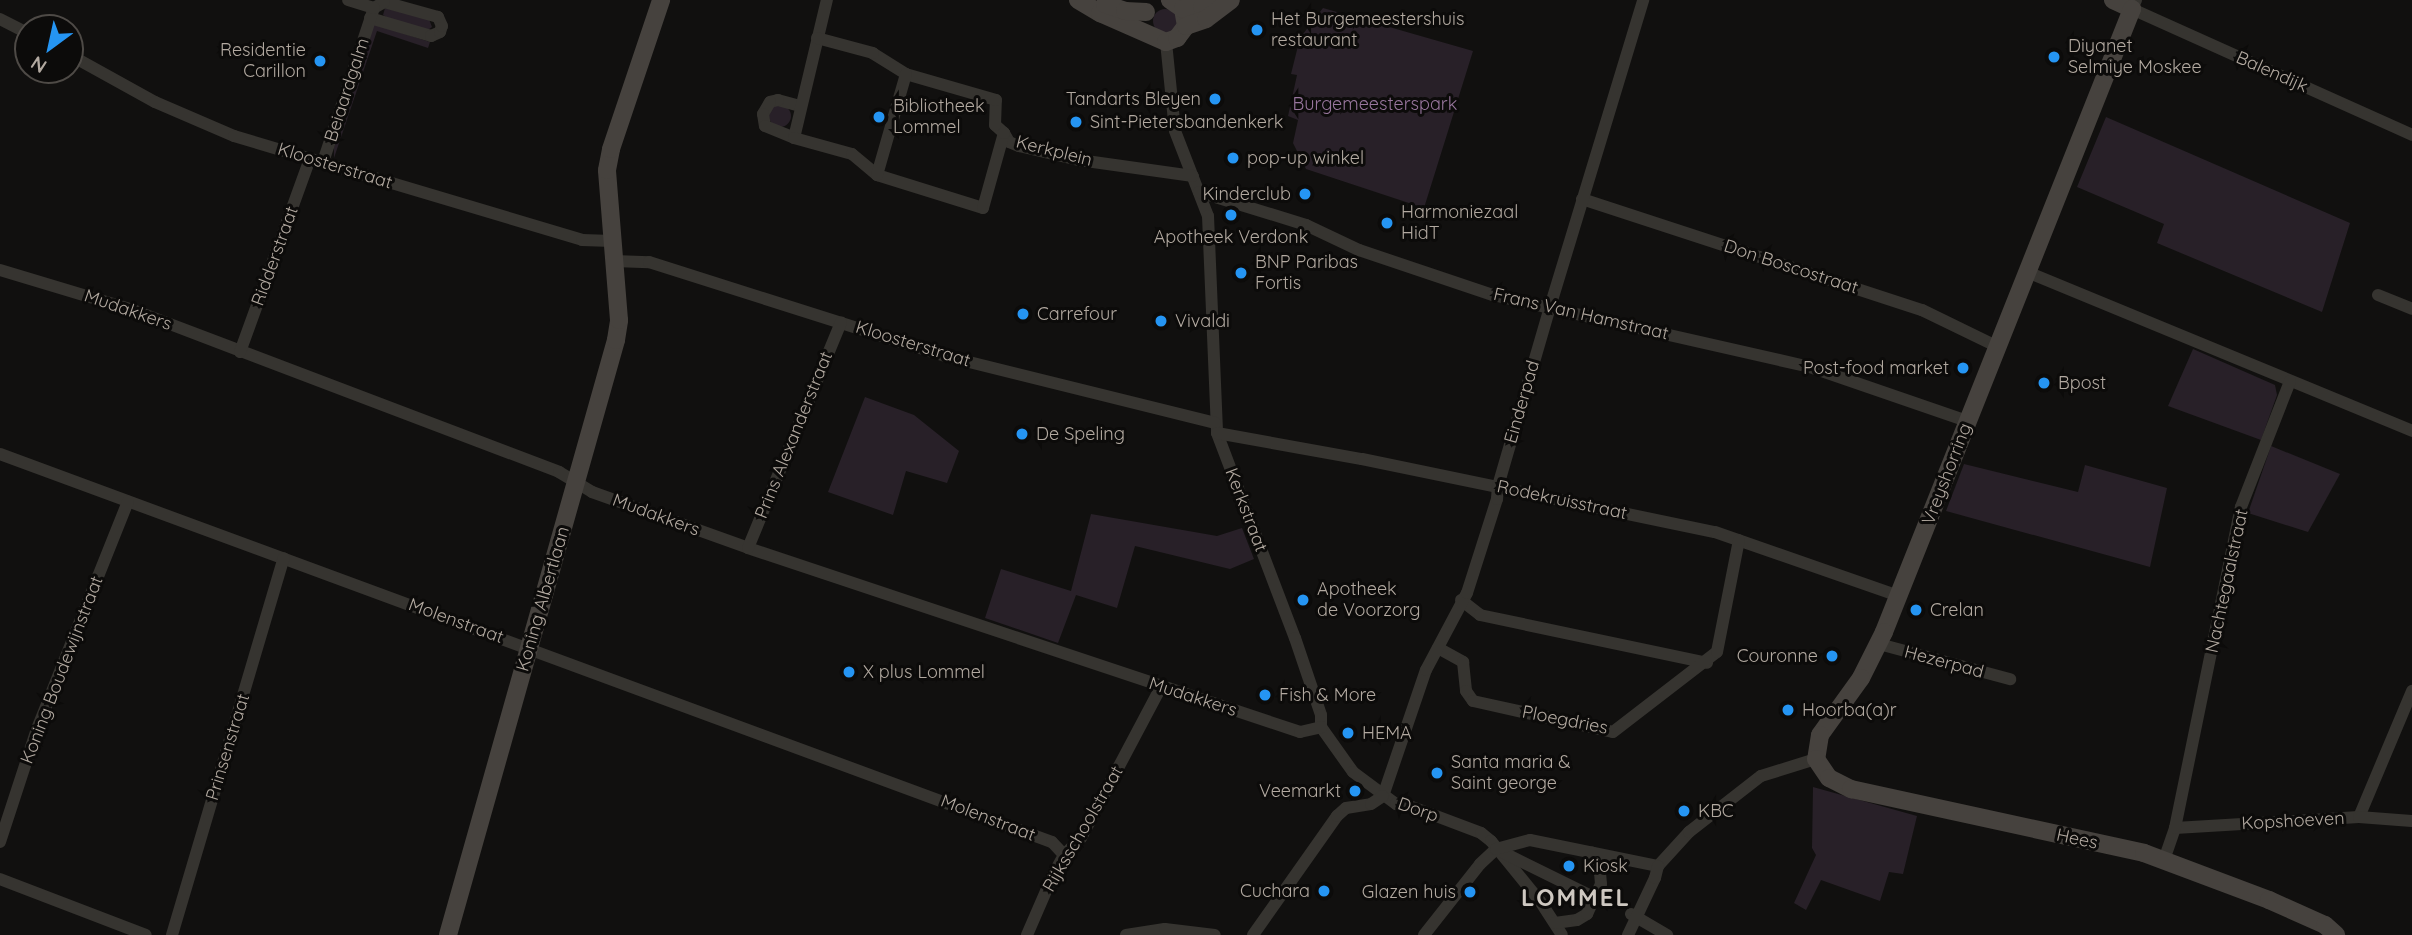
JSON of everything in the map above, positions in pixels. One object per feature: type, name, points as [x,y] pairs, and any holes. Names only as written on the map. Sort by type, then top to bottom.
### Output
[{"type":"main road","name":"Koning Albertlaan","points":[[448,935],[619,330],[609,160],[661,0]]},
{"type":"main road","points":[[1087,1],[1125,11],[1146,12],[1161,0]]},
{"type":"main road","points":[[1180,12],[1213,0]]},
{"type":"main road","points":[[1180,12],[1206,19],[1231,0]]},
{"type":"main road","points":[[2113,0],[2134,5]]},
{"type":"main road","points":[[1087,1],[1166,42],[1177,38],[1180,12]]},
{"type":"main road","name":"Vreyshorring","points":[[1816,759],[1820,734],[1861,678],[1879,644],[2134,5]]},
{"type":"main road","points":[[1146,12],[1147,32]]},
{"type":"main road","name":"Hees","points":[[1816,759],[1829,778],[1851,789],[2164,860],[2294,911],[2325,925],[2336,935]]},
{"type":"street","name":"Beiaardgalm","points":[[323,162],[372,13],[384,2],[438,18],[442,26],[440,32],[431,36],[372,13],[348,0]]},
{"type":"street","points":[[794,138],[827,0]]},
{"type":"street","name":"Einderpad","points":[[1383,796],[1426,670],[1467,593],[1643,0]]},
{"type":"street","name":"Balendijk","points":[[2134,5],[2412,135]]},
{"type":"street","points":[[800,106],[778,100],[770,102],[763,114],[763,123],[769,129],[794,138],[852,154],[877,176],[983,208],[1004,133],[995,125],[996,100],[906,74],[873,53],[817,38]]},
{"type":"street","points":[[1166,42],[1170,109],[1175,131],[1199,192]]},
{"type":"street","name":"Kloosterstraat","points":[[84,62],[193,119],[310,159],[582,240],[612,241]]},
{"type":"street","points":[[877,176],[906,74]]},
{"type":"street","name":"Kerkplein","points":[[1004,133],[1009,142],[1018,146],[1193,176]]},
{"type":"street","name":"Ridderstraat","points":[[240,352],[310,159]]},
{"type":"street","name":"Frans Van Hamstraat","points":[[1199,192],[1306,225],[1359,250],[1493,295],[1810,368],[1967,421]]},
{"type":"street","name":"Kerkstraat","points":[[1199,192],[1208,216],[1212,265],[1216,428],[1295,638],[1321,715],[1321,727],[1353,772],[1383,796]]},
{"type":"street","name":"Don Boscostraat","points":[[1582,199],[1922,310],[1996,346]]},
{"type":"street","name":"Kloosterstraat","points":[[614,261],[649,262],[949,357],[1216,428]]},
{"type":"street","name":"Mudakkers","points":[[0,271],[133,310],[559,472],[592,492],[748,548],[1300,732],[1321,727]]},
{"type":"street","points":[[2027,272],[2412,431]]},
{"type":"street","points":[[2378,295],[2412,309]]},
{"type":"street","name":"Prins Alexanderstraat","points":[[748,548],[841,322]]},
{"type":"street","name":"Nachtegaalstraat","points":[[2164,860],[2175,828],[2241,507],[2290,381]]},
{"type":"street","name":"Rodekruisstraat","points":[[1216,428],[1716,532],[1899,596]]},
{"type":"street","name":"Molenstraat","points":[[0,454],[1052,842],[1064,855]]},
{"type":"street","name":"Koning Boudewijnstraat","points":[[0,842],[37,729],[128,501]]},
{"type":"street","name":"Ploegdries","points":[[1438,648],[1464,662],[1466,691],[1473,701],[1613,732],[1707,663],[1717,652],[1739,540]]},
{"type":"street","name":"Prinsenstraat","points":[[172,935],[284,558]]},
{"type":"street","points":[[1461,600],[1480,615],[1707,663]]},
{"type":"street","name":"Hezerpad","points":[[1879,644],[2010,679]]},
{"type":"street","name":"Rijksschoolstraat","points":[[1027,935],[1064,855],[1076,846],[1087,828],[1161,687]]},
{"type":"street","points":[[2359,817],[2412,691]]},
{"type":"street","points":[[1628,935],[1633,916],[1655,878],[1658,866],[1689,832],[1761,776],[1816,759]]},
{"type":"street","name":"Dorp","points":[[1253,935],[1337,816],[1346,808],[1371,804],[1383,796],[1396,804],[1407,805],[1481,833],[1562,935]]},
{"type":"street","name":"Kopshoeven","points":[[2175,828],[2359,817],[2412,821]]},
{"type":"street","points":[[1424,935],[1480,864],[1496,849],[1530,840],[1658,866]]},
{"type":"street","name":"Dorp","points":[[1496,849],[1595,898]]},
{"type":"street","points":[[1555,923],[1577,920],[1587,914],[1595,898],[1600,873],[1592,852]]},
{"type":"street","points":[[0,879],[146,935]]},
{"type":"street","points":[[1633,916],[1667,935]]},
{"type":"street","points":[[1126,935],[1165,929],[1215,935]]},
{"type":"green space","points":[[385,8],[429,19],[432,27],[428,30],[389,19],[383,15]]},
{"type":"green space","name":"Burgemeesterspark","points":[[1323,8],[1473,51],[1424,208],[1306,169],[1293,143],[1298,120],[1288,116],[1297,75],[1291,74],[1300,38]]},
{"type":"green space","points":[[1165,9],[1173,13],[1177,21],[1173,29],[1165,33],[1157,29],[1153,21],[1157,13]]},
{"type":"green space","points":[[374,24],[430,42],[428,48],[377,31],[334,158],[334,147]]},
{"type":"green space","points":[[780,105],[788,108],[791,116],[788,124],[780,127],[772,124],[769,116],[772,108]]},
{"type":"green space","points":[[2106,117],[2350,223],[2322,312],[2157,243],[2164,224],[2077,187]]},
{"type":"green space","points":[[2193,349],[2275,385],[2277,395],[2261,440],[2168,406]]},
{"type":"green space","points":[[865,397],[914,415],[959,451],[947,483],[906,471],[893,515],[828,492]]},
{"type":"green space","points":[[2271,446],[2340,474],[2308,532],[2248,513]]},
{"type":"green space","points":[[1964,464],[2078,492],[2085,465],[2167,488],[2150,567],[1946,511]]},
{"type":"green space","points":[[1091,514],[1217,536],[1242,528],[1254,559],[1230,569],[1135,546],[1117,608],[1076,595],[1058,643],[985,618],[1001,569],[1071,591]]},
{"type":"green space","points":[[1813,787],[1917,816],[1903,874],[1889,872],[1880,901],[1821,880],[1806,910],[1794,903],[1816,855],[1812,848]]},
{"type":"place","name":"Het Burgemeestershuis restaurant","points":[[1257,30]]},
{"type":"place","name":"Diyanet Selmiye Moskee","points":[[2054,57]]},
{"type":"place","name":"Residentie Carillon","points":[[320,61]]},
{"type":"place","name":"Tandarts Bleyen","points":[[1215,99]]},
{"type":"place","name":"Bibliotheek Lommel","points":[[879,117]]},
{"type":"place","name":"Sint-Pietersbandenkerk","points":[[1076,122]]},
{"type":"place","name":"pop-up winkel","points":[[1233,158]]},
{"type":"place","name":"Kinderclub","points":[[1305,194]]},
{"type":"place","name":"Apotheek Verdonk","points":[[1231,215]]},
{"type":"place","name":"Harmoniezaal HidT","points":[[1387,223]]},
{"type":"place","name":"BNP Paribas Fortis","points":[[1241,273]]},
{"type":"place","name":"Carrefour","points":[[1023,314]]},
{"type":"place","name":"Vivaldi","points":[[1161,321]]},
{"type":"place","name":"Post-food market","points":[[1963,368]]},
{"type":"place","name":"Bpost","points":[[2044,383]]},
{"type":"place","name":"De Speling","points":[[1022,434]]},
{"type":"place","name":"Apotheek de Voorzorg","points":[[1303,600]]},
{"type":"place","name":"Crelan","points":[[1916,610]]},
{"type":"place","name":"Couronne","points":[[1832,656]]},
{"type":"place","name":"X plus Lommel","points":[[849,672]]},
{"type":"place","name":"Fish & More","points":[[1265,695]]},
{"type":"place","name":"Hoorba(a)r","points":[[1788,710]]},
{"type":"place","name":"HEMA","points":[[1348,733]]},
{"type":"place","name":"Santa maria & Saint george","points":[[1437,773]]},
{"type":"place","name":"Veemarkt","points":[[1355,791]]},
{"type":"place","name":"KBC","points":[[1684,811]]},
{"type":"place","name":"Kiosk","points":[[1569,866]]},
{"type":"place","name":"Cuchara","points":[[1324,891]]},
{"type":"place","name":"Glazen huis","points":[[1470,892]]},
{"type":"district","name":"LOMMEL","points":[[1576,898]]}]
